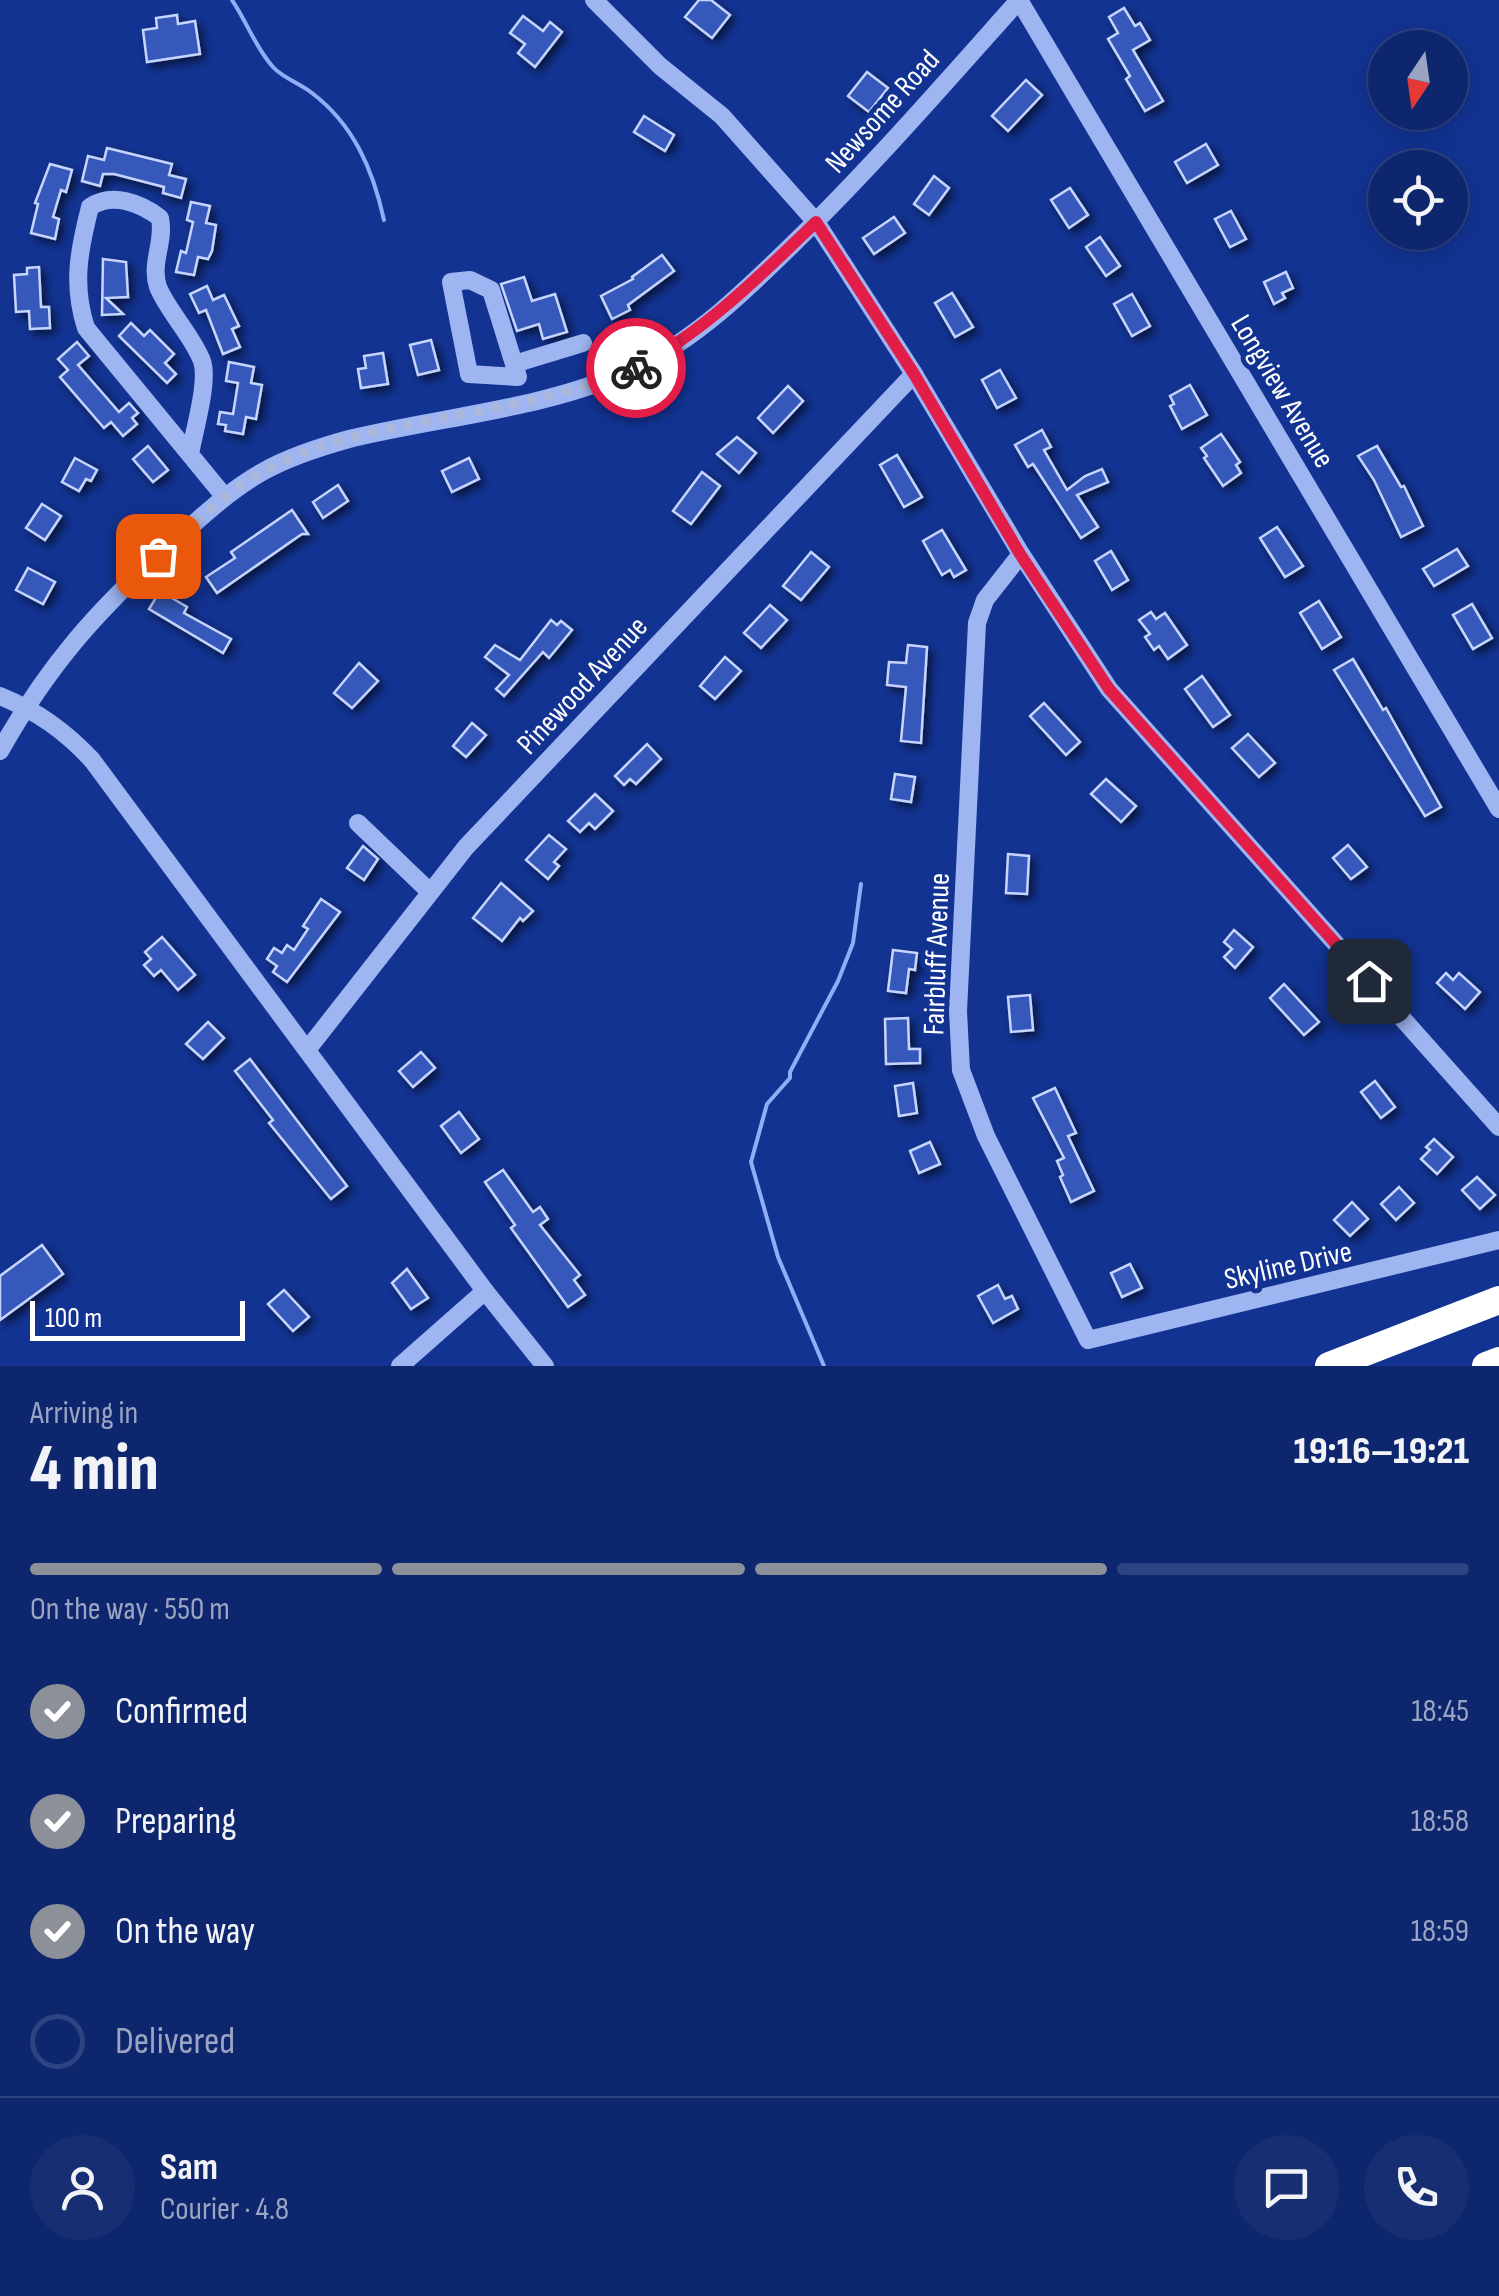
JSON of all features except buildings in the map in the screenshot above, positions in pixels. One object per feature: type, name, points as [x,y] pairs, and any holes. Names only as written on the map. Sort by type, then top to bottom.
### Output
[{"type":"highway","points":[[1329,1366],[1499,1300]]},
{"type":"highway","points":[[1486,1366],[1499,1361]]},
{"type":"street","points":[[594,0],[660,66],[722,116],[816,222],[914,374],[1020,554],[1109,689],[1499,1126]]},
{"type":"street","name":"Newsome Road","points":[[0,751],[25,706],[63,652],[98,613],[224,496],[267,469],[314,449],[381,431],[525,402],[607,380],[666,351],[730,303],[816,222],[1019,0]]},
{"type":"street","name":"Longview Avenue","points":[[1019,0],[1499,809]]},
{"type":"street","points":[[190,454],[203,363],[158,286],[154,267],[164,234],[160,218],[150,210],[118,199],[100,200],[90,207],[77,257],[78,293],[86,328],[224,496]]},
{"type":"street","points":[[525,402],[516,371],[491,290],[470,280],[451,282],[469,374],[516,371],[583,343]]},
{"type":"street","name":"Pinewood Avenue","points":[[306,1050],[466,847],[914,374]]},
{"type":"street","name":"Fairbluff Avenue","points":[[1020,554],[984,600],[978,623],[958,1012],[961,1070],[986,1136],[1088,1340]]},
{"type":"street","points":[[0,696],[25,706],[70,736],[92,760],[485,1292],[546,1366]]},
{"type":"street","points":[[358,823],[430,892]]},
{"type":"street","name":"Skyline Drive","points":[[1088,1340],[1499,1240]]},
{"type":"street","points":[[400,1366],[485,1292]]},
{"type":"waterway","points":[[232,0],[273,67],[327,106],[350,134],[367,166],[384,220]]},
{"type":"waterway","points":[[824,1366],[778,1257],[751,1162],[767,1104],[790,1078],[838,981],[853,943],[861,884]]},
{"type":"way so far","points":[[158,556],[224,496],[288,459],[349,438],[576,390],[636,368]]},
{"type":"route","points":[[636,368],[689,336],[730,303],[816,222],[914,374],[1020,554],[1109,689],[1369,981]]}]
